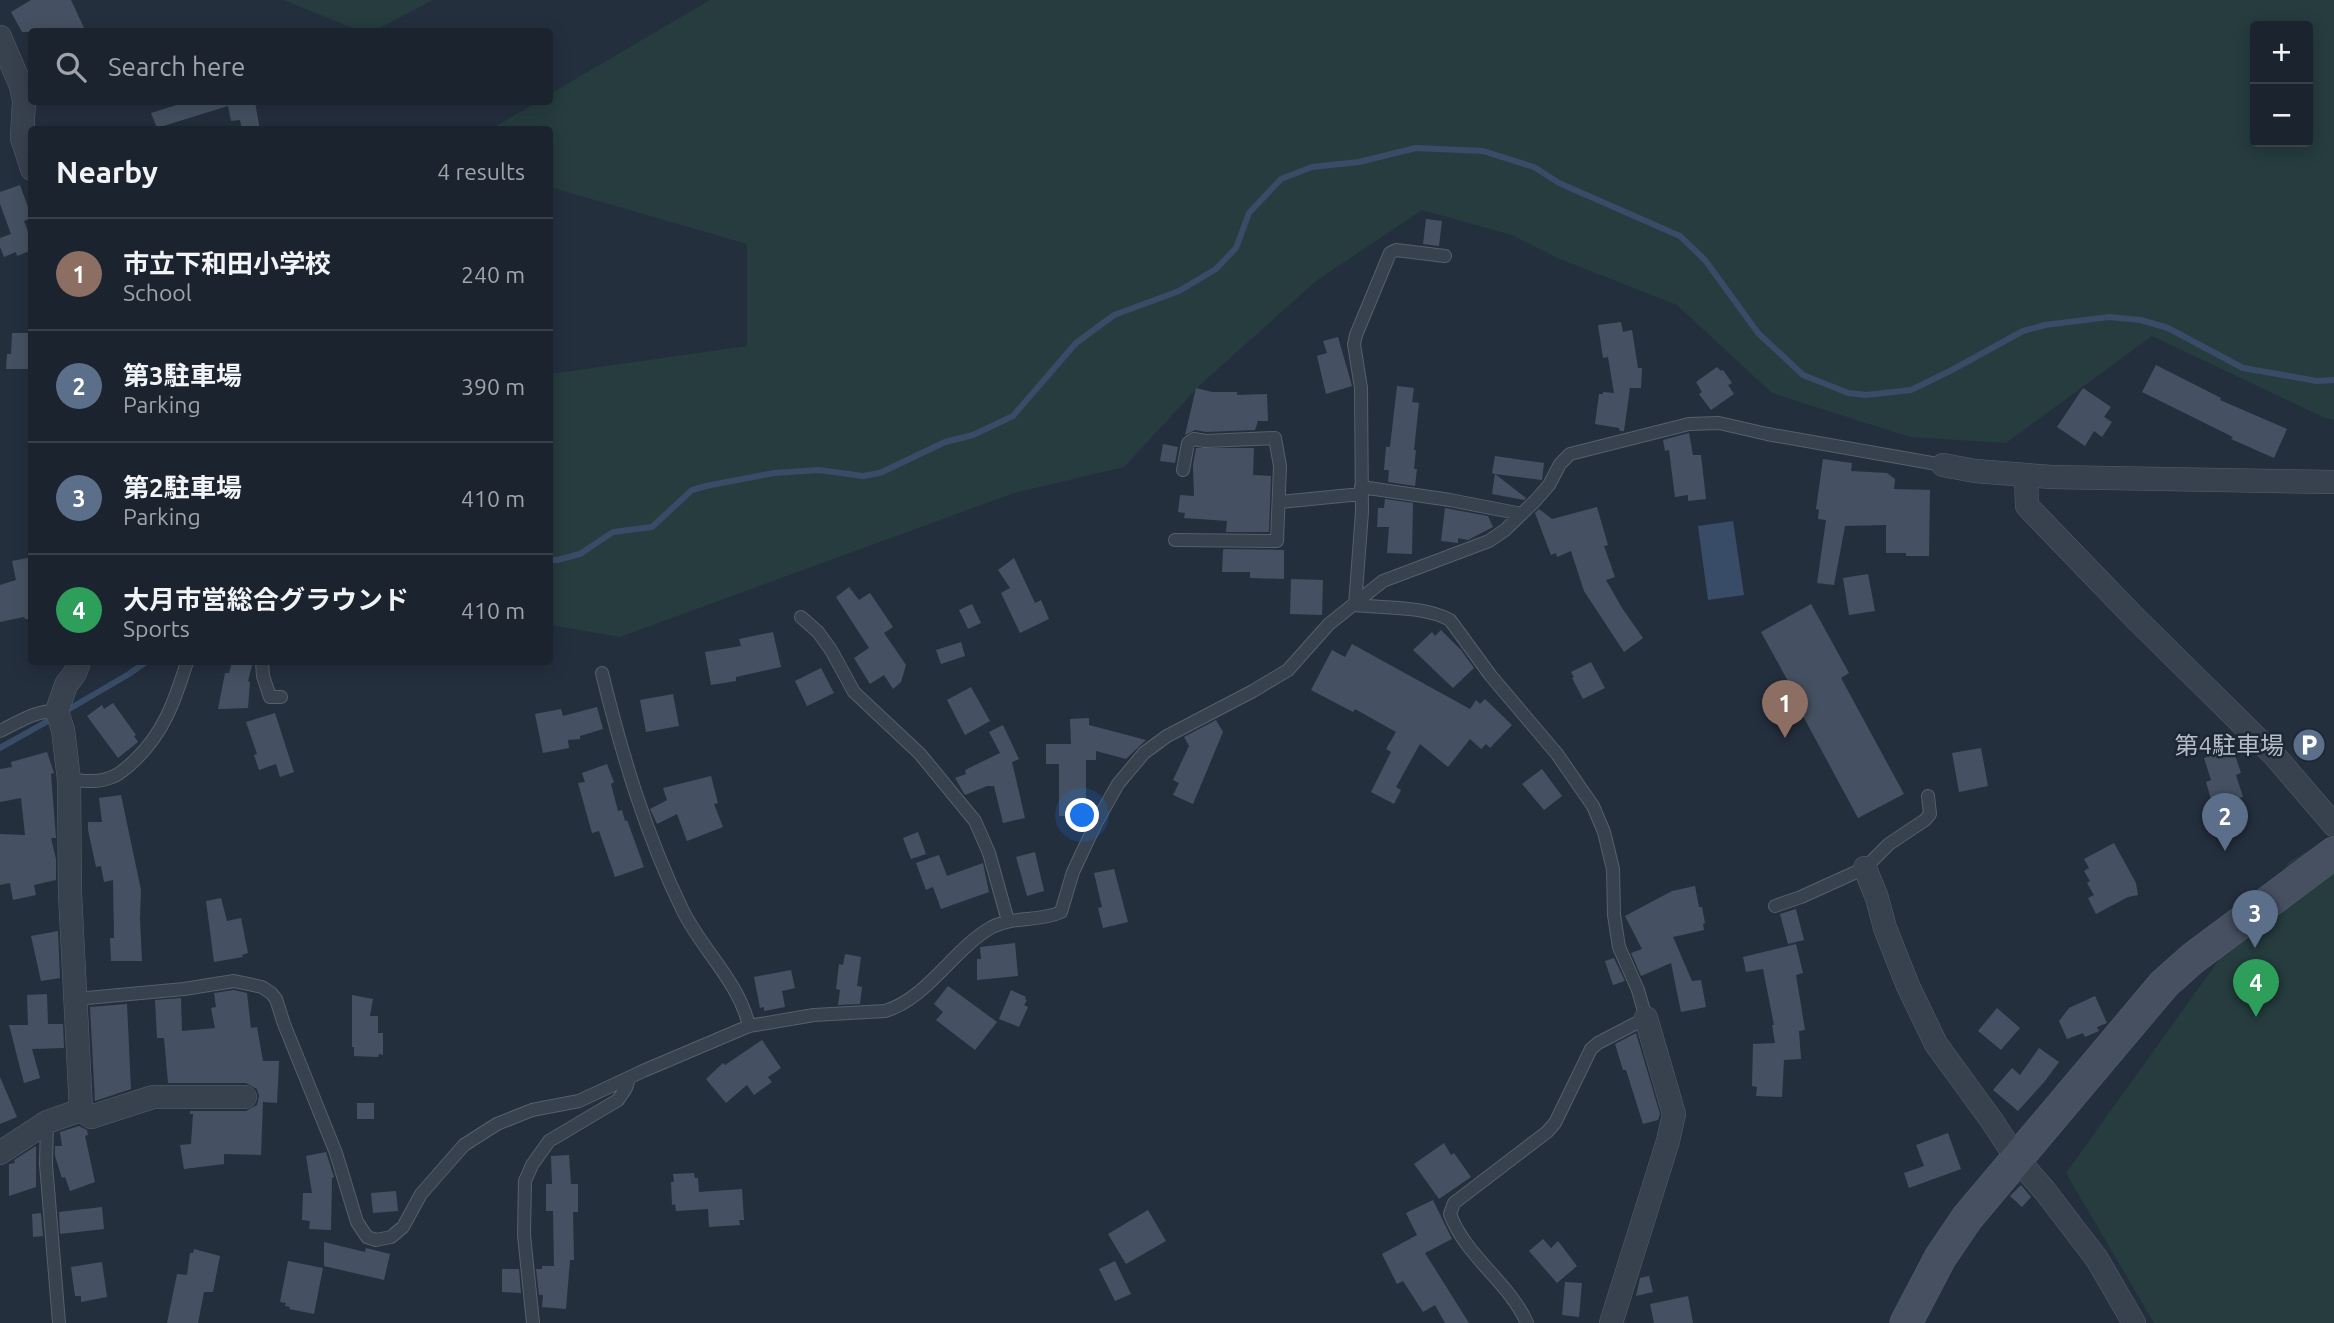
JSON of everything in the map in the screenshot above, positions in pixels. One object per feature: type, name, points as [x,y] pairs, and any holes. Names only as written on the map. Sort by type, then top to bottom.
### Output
[{"type":"street","points":[[0,37],[21,86],[24,100],[22,138],[28,157]]},
{"type":"street","points":[[1943,465],[2026,476],[2334,482]]},
{"type":"street","points":[[2026,476],[2027,506],[2274,755],[2334,825]]},
{"type":"street","points":[[78,665],[66,685],[59,718],[69,780],[70,893],[80,1110]]},
{"type":"street","points":[[1906,1323],[1952,1240],[2164,984],[2192,959],[2334,853]]},
{"type":"street","points":[[1865,867],[1889,939],[1936,1044],[2017,1159],[2045,1191],[2096,1259],[2134,1323]]},
{"type":"street","points":[[1611,1323],[1674,1114],[1646,1018]]},
{"type":"street","points":[[80,1110],[92,1117],[153,1097],[245,1097]]},
{"type":"street","points":[[0,1153],[47,1122],[80,1110]]},
{"type":"lane","points":[[1354,605],[1360,552],[1361,491],[1361,388],[1354,344],[1356,335],[1390,253],[1396,250],[1445,256]]},
{"type":"lane","points":[[76,999],[184,989],[234,981],[262,987],[271,993],[279,1005],[284,1024],[336,1153],[357,1222],[367,1237],[376,1240],[391,1237],[403,1227],[421,1194],[447,1163],[464,1145],[487,1130],[531,1110],[579,1101],[749,1026],[791,1017],[885,1011],[899,1007],[969,944],[995,926],[1008,921],[1061,912],[1073,872],[1096,823],[1118,784],[1144,753],[1167,736],[1287,670],[1329,624],[1383,581],[1489,541],[1522,514],[1549,485],[1560,464],[1570,454],[1689,424],[1719,423],[1768,435],[1943,465]]},
{"type":"lane","points":[[1175,540],[1278,541],[1280,466],[1275,438],[1205,441],[1194,439],[1188,443],[1183,470]]},
{"type":"lane","points":[[1280,502],[1361,491],[1474,504],[1522,514]]},
{"type":"lane","points":[[1354,605],[1422,610],[1450,620],[1491,676],[1537,728],[1582,788],[1604,832],[1614,869],[1614,915],[1619,947],[1638,989],[1646,1018],[1591,1049],[1560,1114],[1547,1132],[1454,1203],[1450,1214],[1462,1240],[1520,1308],[1527,1323]]},
{"type":"lane","points":[[801,617],[831,650],[854,692],[920,754],[975,821],[989,853],[1008,921]]},
{"type":"lane","points":[[69,780],[111,778],[122,772],[140,755],[162,727],[186,665]]},
{"type":"lane","points":[[261,665],[270,697],[281,697]]},
{"type":"lane","points":[[602,673],[636,798],[675,895],[691,927],[740,997],[749,1026]]},
{"type":"lane","points":[[0,731],[44,710],[59,718]]},
{"type":"lane","points":[[1775,906],[1865,867],[1889,844],[1925,820],[1930,814],[1928,796]]},
{"type":"lane","points":[[533,1323],[524,1235],[525,1181],[532,1165],[550,1141],[618,1100],[629,1078]]},
{"type":"lane","points":[[47,1122],[46,1164],[59,1323]]},
{"type":"green space","points":[[284,0],[433,0],[380,28],[352,28]]},
{"type":"green space","points":[[710,0],[2334,0],[2334,420],[2152,336],[2006,443],[1910,437],[1772,393],[1677,305],[1560,259],[1512,235],[1422,210],[1316,281],[1201,384],[1124,467],[1014,493],[620,637],[553,626],[553,374],[747,346],[747,244],[553,188],[553,126],[496,126],[532,105],[553,105],[553,92]]},
{"type":"green space","points":[[2334,835],[2334,1323],[2154,1323],[2066,1173],[2289,862]]},
{"type":"water","points":[[1733,521],[1744,595],[1708,600],[1698,526]]},
{"type":"building","points":[[31,0],[71,0],[84,28],[28,28],[28,32],[22,32],[11,12]]},
{"type":"building","points":[[176,105],[256,105],[259,126],[241,126],[240,120],[231,121],[228,106],[163,126],[156,126],[151,113]]},
{"type":"building","points":[[20,185],[28,207],[28,220],[24,221],[28,232],[28,252],[17,256],[16,252],[4,257],[0,247],[0,238],[11,234],[0,204],[0,192]]},
{"type":"building","points":[[1426,219],[1442,221],[1439,246],[1423,244]]},
{"type":"building","points":[[1621,322],[1623,332],[1632,330],[1638,368],[1642,368],[1641,388],[1630,388],[1624,431],[1595,424],[1599,394],[1614,393],[1608,357],[1603,358],[1598,325]]},
{"type":"building","points":[[12,333],[28,333],[28,369],[6,369],[7,354],[11,354]]},
{"type":"building","points":[[1338,337],[1352,386],[1326,394],[1317,356],[1327,353],[1323,341]]},
{"type":"building","points":[[2156,365],[2221,398],[2220,400],[2287,429],[2274,458],[2231,439],[2233,437],[2142,392]]},
{"type":"building","points":[[1717,367],[1723,370],[1732,383],[1728,385],[1734,394],[1711,410],[1699,394],[1702,392],[1696,382]]},
{"type":"building","points":[[1397,386],[1414,388],[1412,402],[1419,403],[1414,450],[1414,469],[1417,469],[1415,486],[1388,482],[1389,470],[1384,470],[1386,447],[1390,447]]},
{"type":"building","points":[[1196,388],[1212,392],[1237,392],[1237,395],[1267,394],[1268,421],[1258,421],[1255,430],[1195,430],[1185,435]]},
{"type":"building","points":[[2083,388],[2111,407],[2104,417],[2112,422],[2102,437],[2094,431],[2085,446],[2057,427]]},
{"type":"building","points":[[1689,433],[1693,455],[1701,455],[1706,499],[1688,501],[1688,495],[1675,497],[1669,450],[1665,451],[1663,440]]},
{"type":"building","points":[[1163,444],[1178,447],[1175,463],[1160,461]]},
{"type":"building","points":[[1196,448],[1254,448],[1253,475],[1271,476],[1269,532],[1226,532],[1227,521],[1184,518],[1185,513],[1178,512],[1180,495],[1194,496],[1193,465]]},
{"type":"building","points":[[1495,456],[1544,463],[1542,480],[1492,473]]},
{"type":"building","points":[[1823,459],[1852,463],[1851,471],[1887,473],[1895,479],[1894,489],[1930,490],[1929,556],[1886,553],[1886,525],[1845,526],[1834,585],[1817,583],[1826,520],[1818,519],[1819,510],[1816,509]]},
{"type":"building","points":[[1495,474],[1526,498],[1524,500],[1492,494]]},
{"type":"building","points":[[1385,499],[1413,503],[1412,554],[1387,553],[1389,527],[1377,527],[1378,508],[1384,508]]},
{"type":"building","points":[[1597,507],[1608,545],[1604,546],[1615,577],[1606,580],[1643,638],[1624,652],[1584,591],[1571,551],[1557,557],[1556,553],[1551,555],[1535,513],[1539,509],[1552,519]]},
{"type":"building","points":[[1445,508],[1488,516],[1493,527],[1468,540],[1458,538],[1458,543],[1441,541]]},
{"type":"building","points":[[1225,549],[1284,550],[1284,579],[1250,578],[1250,572],[1222,572]]},
{"type":"building","points":[[28,558],[28,619],[24,617],[0,622],[0,585],[16,580],[12,561]]},
{"type":"building","points":[[1014,558],[1035,603],[1041,600],[1049,619],[1020,633],[1001,593],[1010,588],[998,570]]},
{"type":"building","points":[[1868,574],[1875,611],[1849,615],[1843,578]]},
{"type":"building","points":[[1291,579],[1323,580],[1322,615],[1290,614]]},
{"type":"building","points":[[849,587],[859,600],[870,593],[893,627],[884,633],[906,665],[901,682],[893,689],[884,675],[870,684],[854,658],[869,648],[836,597]]},
{"type":"building","points":[[972,604],[981,623],[968,629],[959,610]]},
{"type":"building","points":[[1811,604],[1849,673],[1841,678],[1904,794],[1858,818],[1761,632]]},
{"type":"building","points":[[1441,630],[1474,668],[1453,688],[1413,650],[1432,632],[1435,636]]},
{"type":"building","points":[[773,632],[781,667],[736,677],[736,681],[711,685],[705,652],[741,646],[739,639]]},
{"type":"building","points":[[961,642],[965,656],[941,664],[936,650]]},
{"type":"building","points":[[1352,644],[1470,709],[1476,700],[1480,704],[1485,699],[1512,725],[1490,748],[1486,744],[1481,749],[1470,739],[1448,767],[1420,744],[1396,787],[1401,790],[1394,804],[1371,792],[1391,752],[1386,749],[1396,732],[1355,709],[1353,712],[1311,690],[1332,650],[1345,657]]},
{"type":"building","points":[[1591,662],[1605,688],[1583,699],[1571,672]]},
{"type":"building","points":[[231,665],[252,665],[248,681],[248,708],[218,709],[225,673],[229,673]]},
{"type":"building","points":[[821,668],[834,693],[807,706],[795,681]]},
{"type":"building","points":[[971,687],[990,721],[965,735],[947,700]]},
{"type":"building","points":[[673,694],[679,726],[646,732],[640,700]]},
{"type":"building","points":[[113,703],[138,742],[118,758],[87,716],[102,705],[104,709]]},
{"type":"building","points":[[597,707],[603,729],[580,736],[580,739],[568,740],[569,748],[543,753],[535,714],[561,709],[563,716]]},
{"type":"building","points":[[275,713],[294,772],[280,777],[276,764],[259,770],[254,755],[257,754],[246,722]]},
{"type":"building","points":[[1089,718],[1089,725],[1146,740],[1126,759],[1096,751],[1096,760],[1086,760],[1086,816],[1059,816],[1059,764],[1046,764],[1046,744],[1071,744],[1070,719]]},
{"type":"building","points":[[1216,720],[1223,732],[1193,804],[1173,795],[1179,783],[1173,780],[1189,746],[1184,737]]},
{"type":"building","points":[[1003,725],[1019,759],[1012,762],[1025,818],[1003,823],[994,786],[965,795],[955,778],[966,774],[965,770],[1000,753],[989,732]]},
{"type":"building","points":[[1981,748],[1988,786],[1959,792],[1952,753]]},
{"type":"building","points":[[2233,749],[2241,773],[2236,775],[2243,797],[2213,806],[2206,782],[2211,780],[2204,758]]},
{"type":"building","points":[[47,752],[54,773],[51,774],[56,838],[51,838],[56,859],[56,880],[34,885],[36,895],[13,900],[10,883],[0,885],[0,834],[25,835],[21,798],[0,802],[0,769],[12,767],[11,762]]},
{"type":"building","points":[[607,764],[614,782],[611,784],[618,811],[622,810],[625,821],[627,820],[644,867],[615,877],[599,831],[592,833],[578,783],[585,782],[582,773]]},
{"type":"building","points":[[1542,769],[1562,796],[1544,810],[1522,784]]},
{"type":"building","points":[[711,776],[718,803],[714,804],[723,827],[687,841],[677,814],[657,824],[650,809],[667,800],[663,788]]},
{"type":"building","points":[[121,795],[141,890],[142,961],[111,961],[110,938],[114,938],[113,880],[104,882],[101,866],[96,867],[88,830],[88,822],[102,822],[99,798]]},
{"type":"building","points":[[918,832],[926,854],[911,859],[903,838]]},
{"type":"building","points":[[2114,843],[2136,883],[2138,895],[2128,897],[2096,914],[2088,898],[2094,895],[2087,883],[2090,881],[2084,871],[2089,868],[2084,859]]},
{"type":"building","points":[[1035,852],[1044,891],[1027,896],[1016,857]]},
{"type":"building","points":[[939,855],[947,876],[983,863],[989,892],[941,909],[933,887],[926,890],[916,863]]},
{"type":"building","points":[[1114,869],[1128,922],[1103,928],[1098,908],[1102,907],[1094,873]]},
{"type":"building","points":[[1695,886],[1699,907],[1702,907],[1704,930],[1673,937],[1692,981],[1701,980],[1706,1007],[1681,1012],[1671,963],[1641,976],[1631,953],[1642,949],[1625,916],[1672,891]]},
{"type":"building","points":[[221,898],[227,921],[241,918],[248,953],[242,955],[243,957],[214,962],[206,901]]},
{"type":"building","points":[[1796,909],[1804,940],[1788,944],[1780,914]]},
{"type":"building","points":[[58,931],[60,978],[41,981],[31,936]]},
{"type":"building","points":[[1015,943],[1018,976],[977,980],[980,947]]},
{"type":"building","points":[[1796,944],[1803,973],[1796,975],[1805,1030],[1799,1031],[1801,1059],[1784,1060],[1782,1097],[1756,1096],[1757,1087],[1752,1086],[1753,1044],[1775,1043],[1774,1025],[1763,969],[1746,972],[1743,957]]},
{"type":"building","points":[[845,954],[861,957],[857,986],[862,987],[860,1004],[838,1005],[840,990],[836,989],[839,964],[843,965]]},
{"type":"building","points":[[1614,958],[1625,981],[1613,985],[1605,961]]},
{"type":"building","points":[[791,970],[795,988],[782,991],[785,1007],[764,1011],[764,1007],[760,1008],[754,977]]},
{"type":"building","points":[[948,986],[997,1022],[975,1050],[936,1020],[943,1012],[934,1004]]},
{"type":"building","points":[[234,990],[247,993],[251,1028],[257,1027],[263,1061],[279,1061],[277,1103],[263,1102],[261,1155],[224,1154],[224,1164],[184,1169],[180,1145],[191,1144],[193,1114],[190,1114],[190,1111],[246,1111],[257,1105],[259,1096],[257,1089],[246,1083],[168,1083],[164,1038],[157,1038],[155,1000],[181,998],[182,1031],[215,1028],[211,1008],[216,1007],[214,993]]},
{"type":"building","points":[[1011,990],[1027,1000],[1024,1005],[1028,1007],[1019,1027],[999,1019]]},
{"type":"building","points":[[47,994],[48,1024],[63,1024],[64,1048],[32,1049],[40,1078],[24,1083],[9,1025],[28,1025],[27,995]]},
{"type":"building","points":[[352,995],[373,999],[370,1016],[378,1016],[378,1033],[383,1033],[383,1055],[354,1056]]},
{"type":"building","points":[[2095,996],[2107,1023],[2097,1027],[2099,1031],[2085,1037],[2083,1033],[2067,1039],[2059,1021],[2069,1008]]},
{"type":"building","points":[[127,1004],[131,1089],[95,1101],[90,1007]]},
{"type":"building","points":[[1997,1008],[2020,1028],[2001,1050],[1978,1031]]},
{"type":"building","points":[[1636,1033],[1660,1114],[1658,1120],[1643,1124],[1615,1044]]},
{"type":"building","points":[[762,1040],[781,1068],[768,1077],[772,1082],[754,1095],[747,1085],[726,1103],[706,1079],[723,1063],[725,1065]]},
{"type":"building","points":[[2039,1048],[2059,1062],[2018,1111],[1993,1090],[2012,1068],[2020,1075]]},
{"type":"building","points":[[0,1077],[17,1117],[0,1124]]},
{"type":"building","points":[[357,1103],[374,1103],[374,1119],[357,1119]]},
{"type":"building","points":[[79,1126],[87,1130],[88,1135],[85,1136],[95,1182],[70,1191],[65,1177],[62,1178],[55,1156],[55,1146],[62,1146],[60,1132]]},
{"type":"building","points":[[1948,1133],[1961,1169],[1909,1188],[1904,1173],[1924,1166],[1916,1145]]},
{"type":"building","points":[[1444,1143],[1471,1177],[1439,1199],[1414,1164]]},
{"type":"building","points":[[36,1146],[36,1187],[9,1196],[9,1164],[15,1163],[14,1160]]},
{"type":"building","points":[[326,1152],[334,1177],[331,1230],[309,1229],[310,1221],[302,1220],[303,1193],[312,1193],[306,1156]]},
{"type":"building","points":[[569,1155],[571,1184],[578,1184],[578,1212],[573,1212],[574,1260],[570,1260],[566,1309],[542,1307],[543,1295],[539,1295],[536,1269],[554,1266],[553,1211],[546,1211],[546,1184],[552,1184],[551,1156]]},
{"type":"building","points":[[694,1173],[695,1178],[698,1178],[699,1192],[742,1189],[744,1220],[739,1220],[740,1225],[709,1227],[708,1209],[676,1211],[675,1204],[672,1205],[673,1174]]},
{"type":"building","points":[[2021,1185],[2031,1197],[2022,1207],[2010,1196]]},
{"type":"building","points":[[396,1191],[398,1211],[373,1213],[371,1193]]},
{"type":"building","points":[[1433,1200],[1452,1239],[1425,1253],[1469,1323],[1445,1323],[1435,1305],[1423,1312],[1403,1281],[1397,1284],[1382,1254],[1417,1235],[1406,1213]]},
{"type":"building","points":[[102,1207],[104,1229],[60,1234],[59,1212]]},
{"type":"building","points":[[1148,1210],[1166,1241],[1126,1264],[1108,1234]]},
{"type":"building","points":[[41,1213],[43,1236],[33,1237],[32,1214]]},
{"type":"building","points":[[1543,1239],[1551,1248],[1558,1241],[1577,1266],[1557,1283],[1529,1251]]},
{"type":"building","points":[[324,1242],[365,1252],[366,1248],[390,1254],[384,1280],[324,1266]]},
{"type":"building","points":[[194,1249],[220,1256],[213,1292],[204,1292],[198,1323],[167,1323],[177,1274],[187,1275],[190,1253],[193,1253]]},
{"type":"building","points":[[288,1261],[323,1268],[314,1314],[289,1309],[290,1307],[285,1306],[286,1303],[280,1302]]},
{"type":"building","points":[[1115,1261],[1131,1294],[1115,1301],[1099,1269]]},
{"type":"building","points":[[102,1262],[107,1297],[81,1302],[81,1296],[75,1296],[71,1267]]},
{"type":"building","points":[[502,1269],[519,1269],[521,1293],[502,1292]]},
{"type":"building","points":[[1649,1276],[1653,1292],[1636,1296],[1640,1278]]},
{"type":"building","points":[[1565,1282],[1582,1283],[1579,1317],[1562,1315]]},
{"type":"building","points":[[1688,1296],[1693,1323],[1654,1323],[1650,1304]]},
{"type":"waterway","points":[[553,560],[580,554],[613,532],[652,527],[692,490],[774,473],[819,470],[863,476],[880,473],[945,442],[973,435],[1013,416],[1076,343],[1114,315],[1179,291],[1216,269],[1236,248],[1249,213],[1281,179],[1312,167],[1359,162],[1416,148],[1483,151],[1534,167],[1559,183],[1680,236],[1705,260],[1758,333],[1803,375],[1848,393],[1866,395],[1911,390],[2023,331],[2045,325],[2109,317],[2141,320],[2168,328],[2243,368],[2317,381],[2334,380]]},
{"type":"waterway","points":[[64,712],[142,665]]},
{"type":"waterway","points":[[0,748],[55,717]]},
{"type":"place","name":"市立下和田小学校","points":[[1785,738]]},
{"type":"place","name":"第4駐車場","points":[[2309,745]]},
{"type":"place","name":"第3駐車場","points":[[2225,851]]},
{"type":"place","name":"第2駐車場","points":[[2255,948]]},
{"type":"place","name":"大月市営総合グラウンド","points":[[2256,1017]]}]
